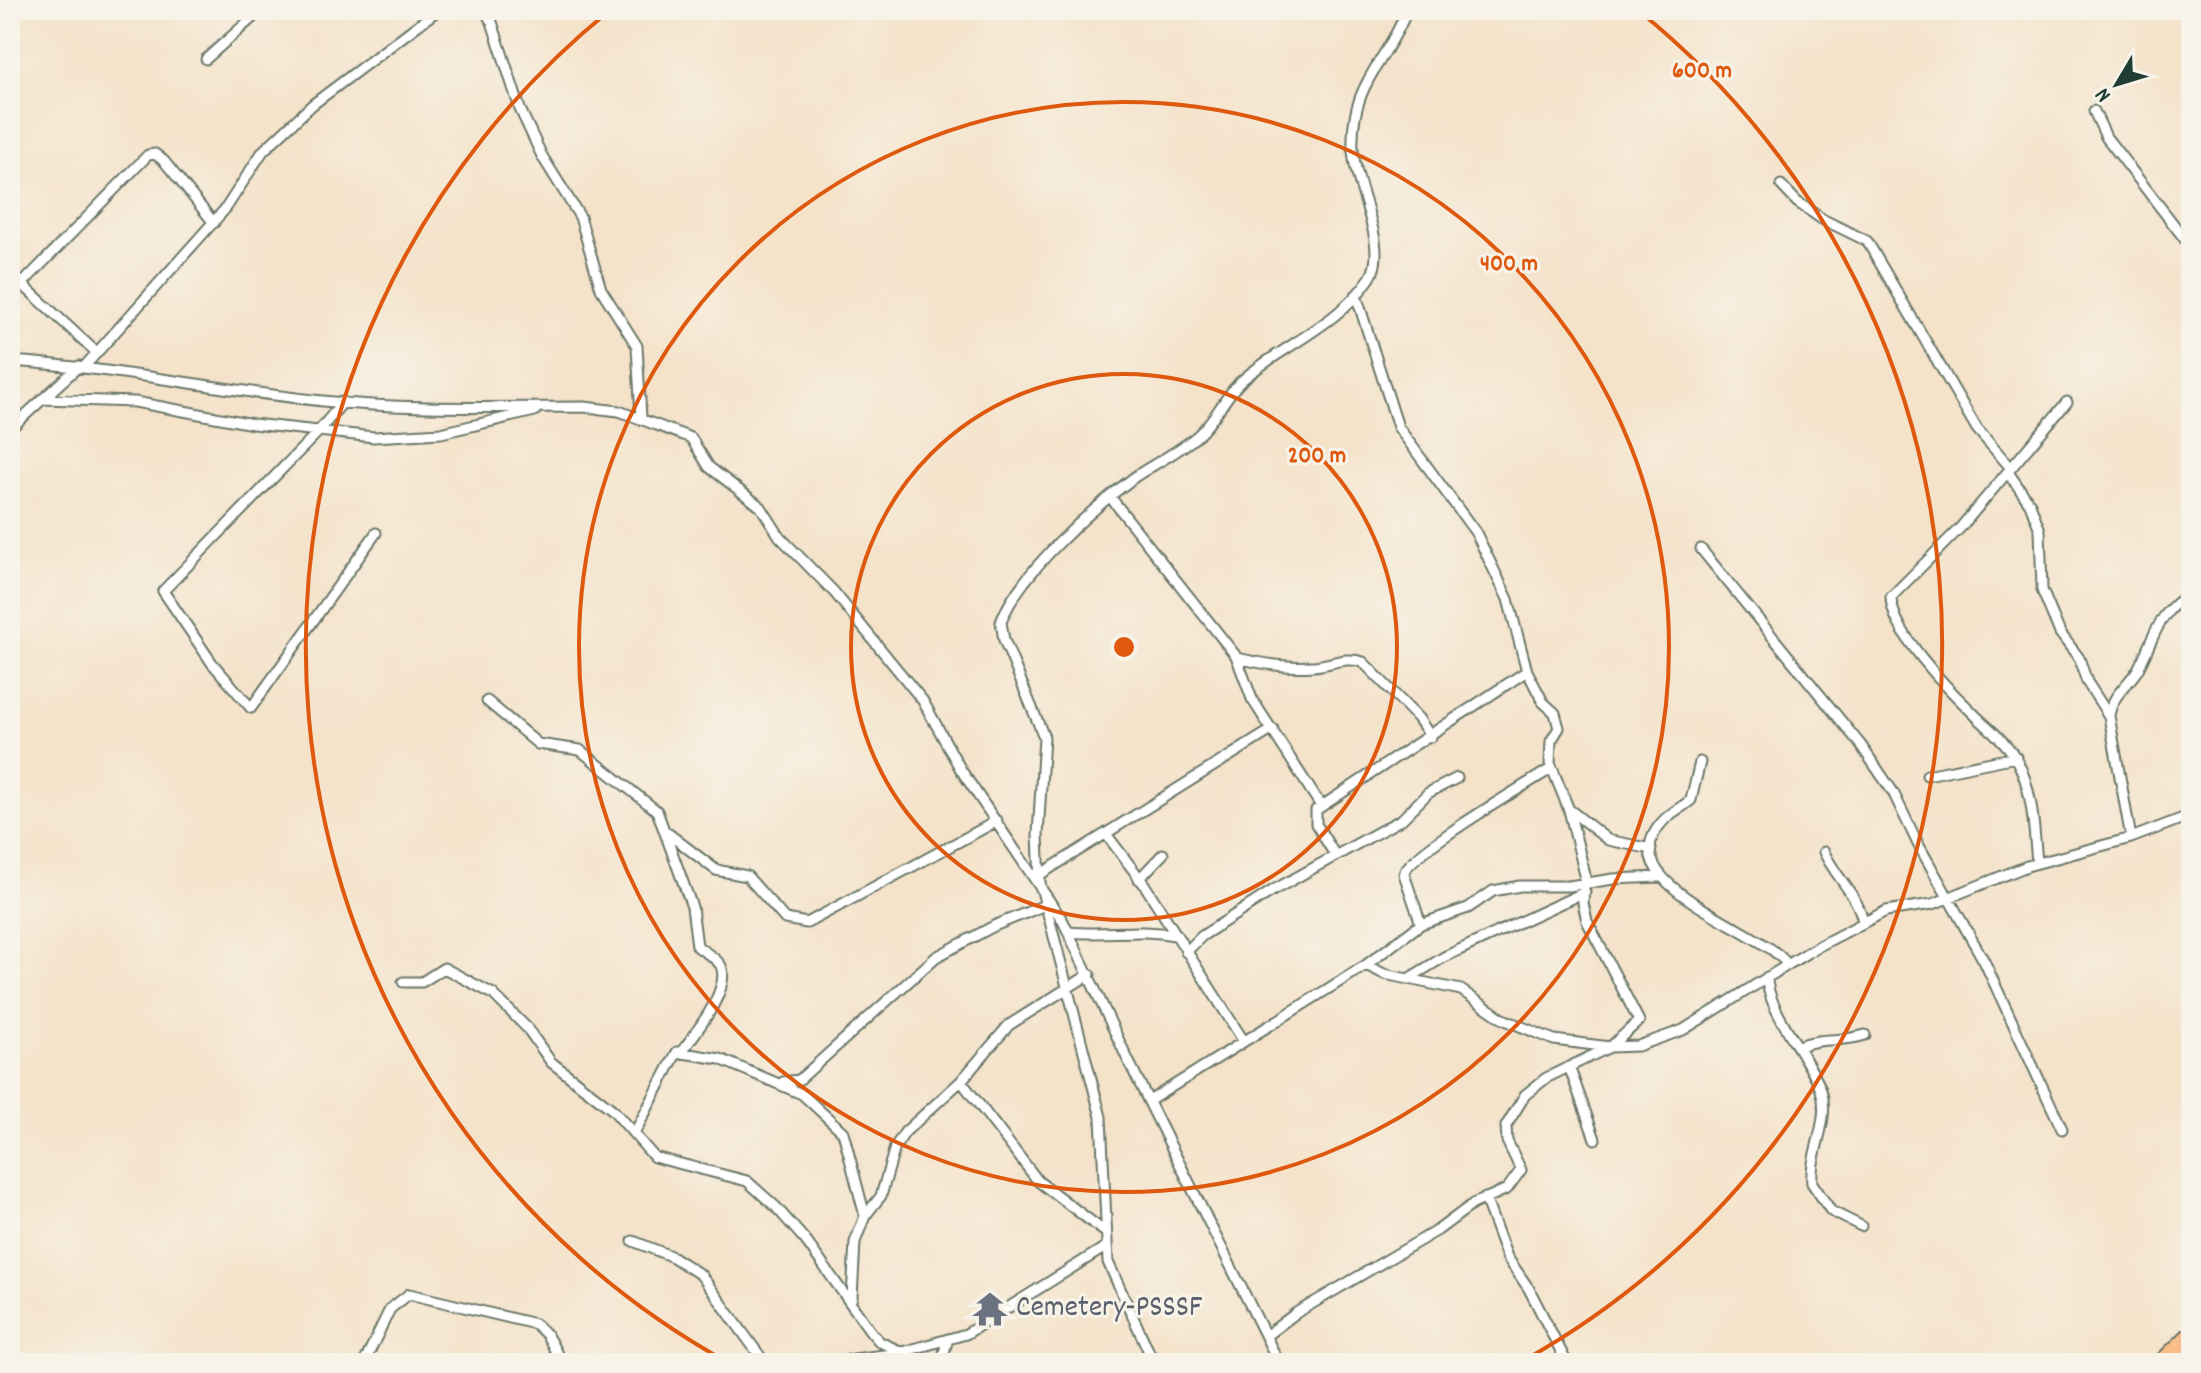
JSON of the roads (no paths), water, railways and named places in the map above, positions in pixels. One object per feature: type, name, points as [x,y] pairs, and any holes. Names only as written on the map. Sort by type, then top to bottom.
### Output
[{"type":"highway","points":[[2163,1363],[2191,1336]]},
{"type":"street","points":[[206,59],[261,10]]},
{"type":"street","points":[[10,429],[82,366],[214,223],[263,151],[280,134],[312,105],[438,10]]},
{"type":"street","points":[[484,10],[492,22],[520,109],[542,156],[580,217],[601,289],[637,346],[641,418]]},
{"type":"street","points":[[1154,1363],[1111,1273],[1105,1232],[1101,1117],[1065,988],[1041,878],[1038,835],[1044,737],[1004,640],[1001,622],[1010,603],[1052,548],[1111,498],[1198,435],[1239,383],[1343,309],[1371,276],[1377,253],[1356,176],[1353,125],[1369,75],[1407,10]]},
{"type":"street","points":[[2094,111],[2106,137],[2191,247]]},
{"type":"street","points":[[22,284],[148,155],[155,154],[164,161],[214,223]]},
{"type":"street","points":[[1781,185],[1797,202],[1822,219],[1867,241],[1977,429],[2010,470],[2030,504],[2040,530],[2042,590],[2060,633],[2079,658],[2087,682],[2109,716],[2131,838]]},
{"type":"street","points":[[10,273],[95,351]]},
{"type":"street","points":[[1267,1335],[1296,1313],[1438,1230],[1485,1198],[1514,1184],[1521,1170],[1507,1141],[1510,1115],[1536,1084],[1610,1047],[1637,1025],[1639,1015],[1587,921],[1585,888],[1569,810],[1552,768],[1551,741],[1559,726],[1555,713],[1543,702],[1527,671],[1508,599],[1476,533],[1398,427],[1356,295]]},
{"type":"street","points":[[10,361],[82,366],[179,384],[343,402],[619,411],[691,438],[709,467],[761,507],[780,537],[834,592],[923,701],[961,770],[1041,878],[1279,1363]]},
{"type":"street","points":[[42,399],[135,402],[318,432],[417,437],[550,407]]},
{"type":"street","points":[[343,402],[318,432],[164,588],[167,601],[247,706],[254,707],[376,533]]},
{"type":"street","points":[[2037,863],[2029,802],[2016,757],[1939,676],[1903,631],[1891,608],[1891,597],[1897,587],[1953,535],[2067,402]]},
{"type":"street","points":[[1111,498],[1237,658],[1247,690],[1321,806]]},
{"type":"street","points":[[1701,549],[1860,744],[1893,792],[1918,844],[1984,961],[2062,1129]]},
{"type":"street","points":[[2109,716],[2115,695],[2137,671],[2154,630],[2171,609],[2191,594]]},
{"type":"street","points":[[1237,658],[1282,668],[1318,666],[1337,660],[1363,662],[1418,718],[1431,737]]},
{"type":"street","points":[[1335,855],[1313,816],[1321,806],[1431,737],[1527,671]]},
{"type":"street","points":[[487,701],[538,744],[571,746],[592,757],[657,811],[692,907],[697,946],[717,961],[723,975],[723,983],[707,1018],[683,1050]]},
{"type":"street","points":[[1041,878],[1273,729]]},
{"type":"street","points":[[1927,775],[2016,757]]},
{"type":"street","points":[[1700,762],[1691,800],[1664,820],[1652,839],[1651,849],[1660,877],[1707,913],[1773,947],[1787,964]]},
{"type":"street","points":[[1421,924],[1404,874],[1406,866],[1428,847],[1552,768]]},
{"type":"street","points":[[1186,952],[1202,936],[1335,855],[1402,819],[1428,793],[1457,778]]},
{"type":"street","points":[[1569,810],[1608,840],[1651,849]]},
{"type":"street","points":[[1366,965],[1384,974],[1411,977],[1461,990],[1503,1019],[1554,1040],[1610,1047],[1638,1046],[1683,1030],[1787,964],[1886,911],[1919,908],[2037,863],[2131,838],[2191,815]]},
{"type":"street","points":[[665,831],[716,870],[747,876],[785,919],[807,923],[997,821]]},
{"type":"street","points":[[1106,834],[1139,879],[1243,1040]]},
{"type":"street","points":[[1824,852],[1836,875],[1861,909],[1863,922]]},
{"type":"street","points":[[1139,879],[1163,854]]},
{"type":"street","points":[[1411,977],[1444,957],[1585,888],[1613,879],[1660,877]]},
{"type":"street","points":[[1149,1101],[1366,965],[1421,924],[1468,908],[1495,890],[1585,888]]},
{"type":"street","points":[[779,1083],[799,1080],[936,957],[994,926],[1045,905]]},
{"type":"street","points":[[1069,932],[1093,934],[1134,929],[1175,935]]},
{"type":"street","points":[[403,982],[422,982],[444,968],[480,984],[516,1015],[551,1062],[604,1102],[654,1157],[747,1181],[786,1218],[852,1301],[880,1342],[902,1352]]},
{"type":"street","points":[[852,1301],[850,1283],[856,1261],[855,1242],[865,1216],[881,1196],[898,1141],[961,1081],[1009,1025],[1090,974]]},
{"type":"street","points":[[1767,977],[1769,994],[1800,1046],[1823,1099],[1812,1183],[1831,1211],[1861,1226]]},
{"type":"street","points":[[1800,1046],[1823,1037],[1845,1041],[1865,1035]]},
{"type":"street","points":[[634,1134],[663,1073],[677,1052],[683,1050],[720,1059],[802,1094],[842,1130],[865,1216]]},
{"type":"street","points":[[1570,1069],[1595,1139]]},
{"type":"street","points":[[961,1081],[1038,1181],[1105,1232]]},
{"type":"street","points":[[1485,1198],[1507,1257],[1529,1289],[1567,1363]]},
{"type":"street","points":[[633,1241],[673,1257],[701,1275],[765,1363]]},
{"type":"street","points":[[823,1363],[947,1342],[1041,1291],[1107,1246]]},
{"type":"street","points":[[364,1363],[390,1309],[403,1295],[409,1294],[535,1324],[547,1335],[562,1363]]},
{"type":"street","points":[[941,1363],[947,1342]]},
{"type":"place","name":"Cemetery-PSSSF","points":[[990,1309]]}]
